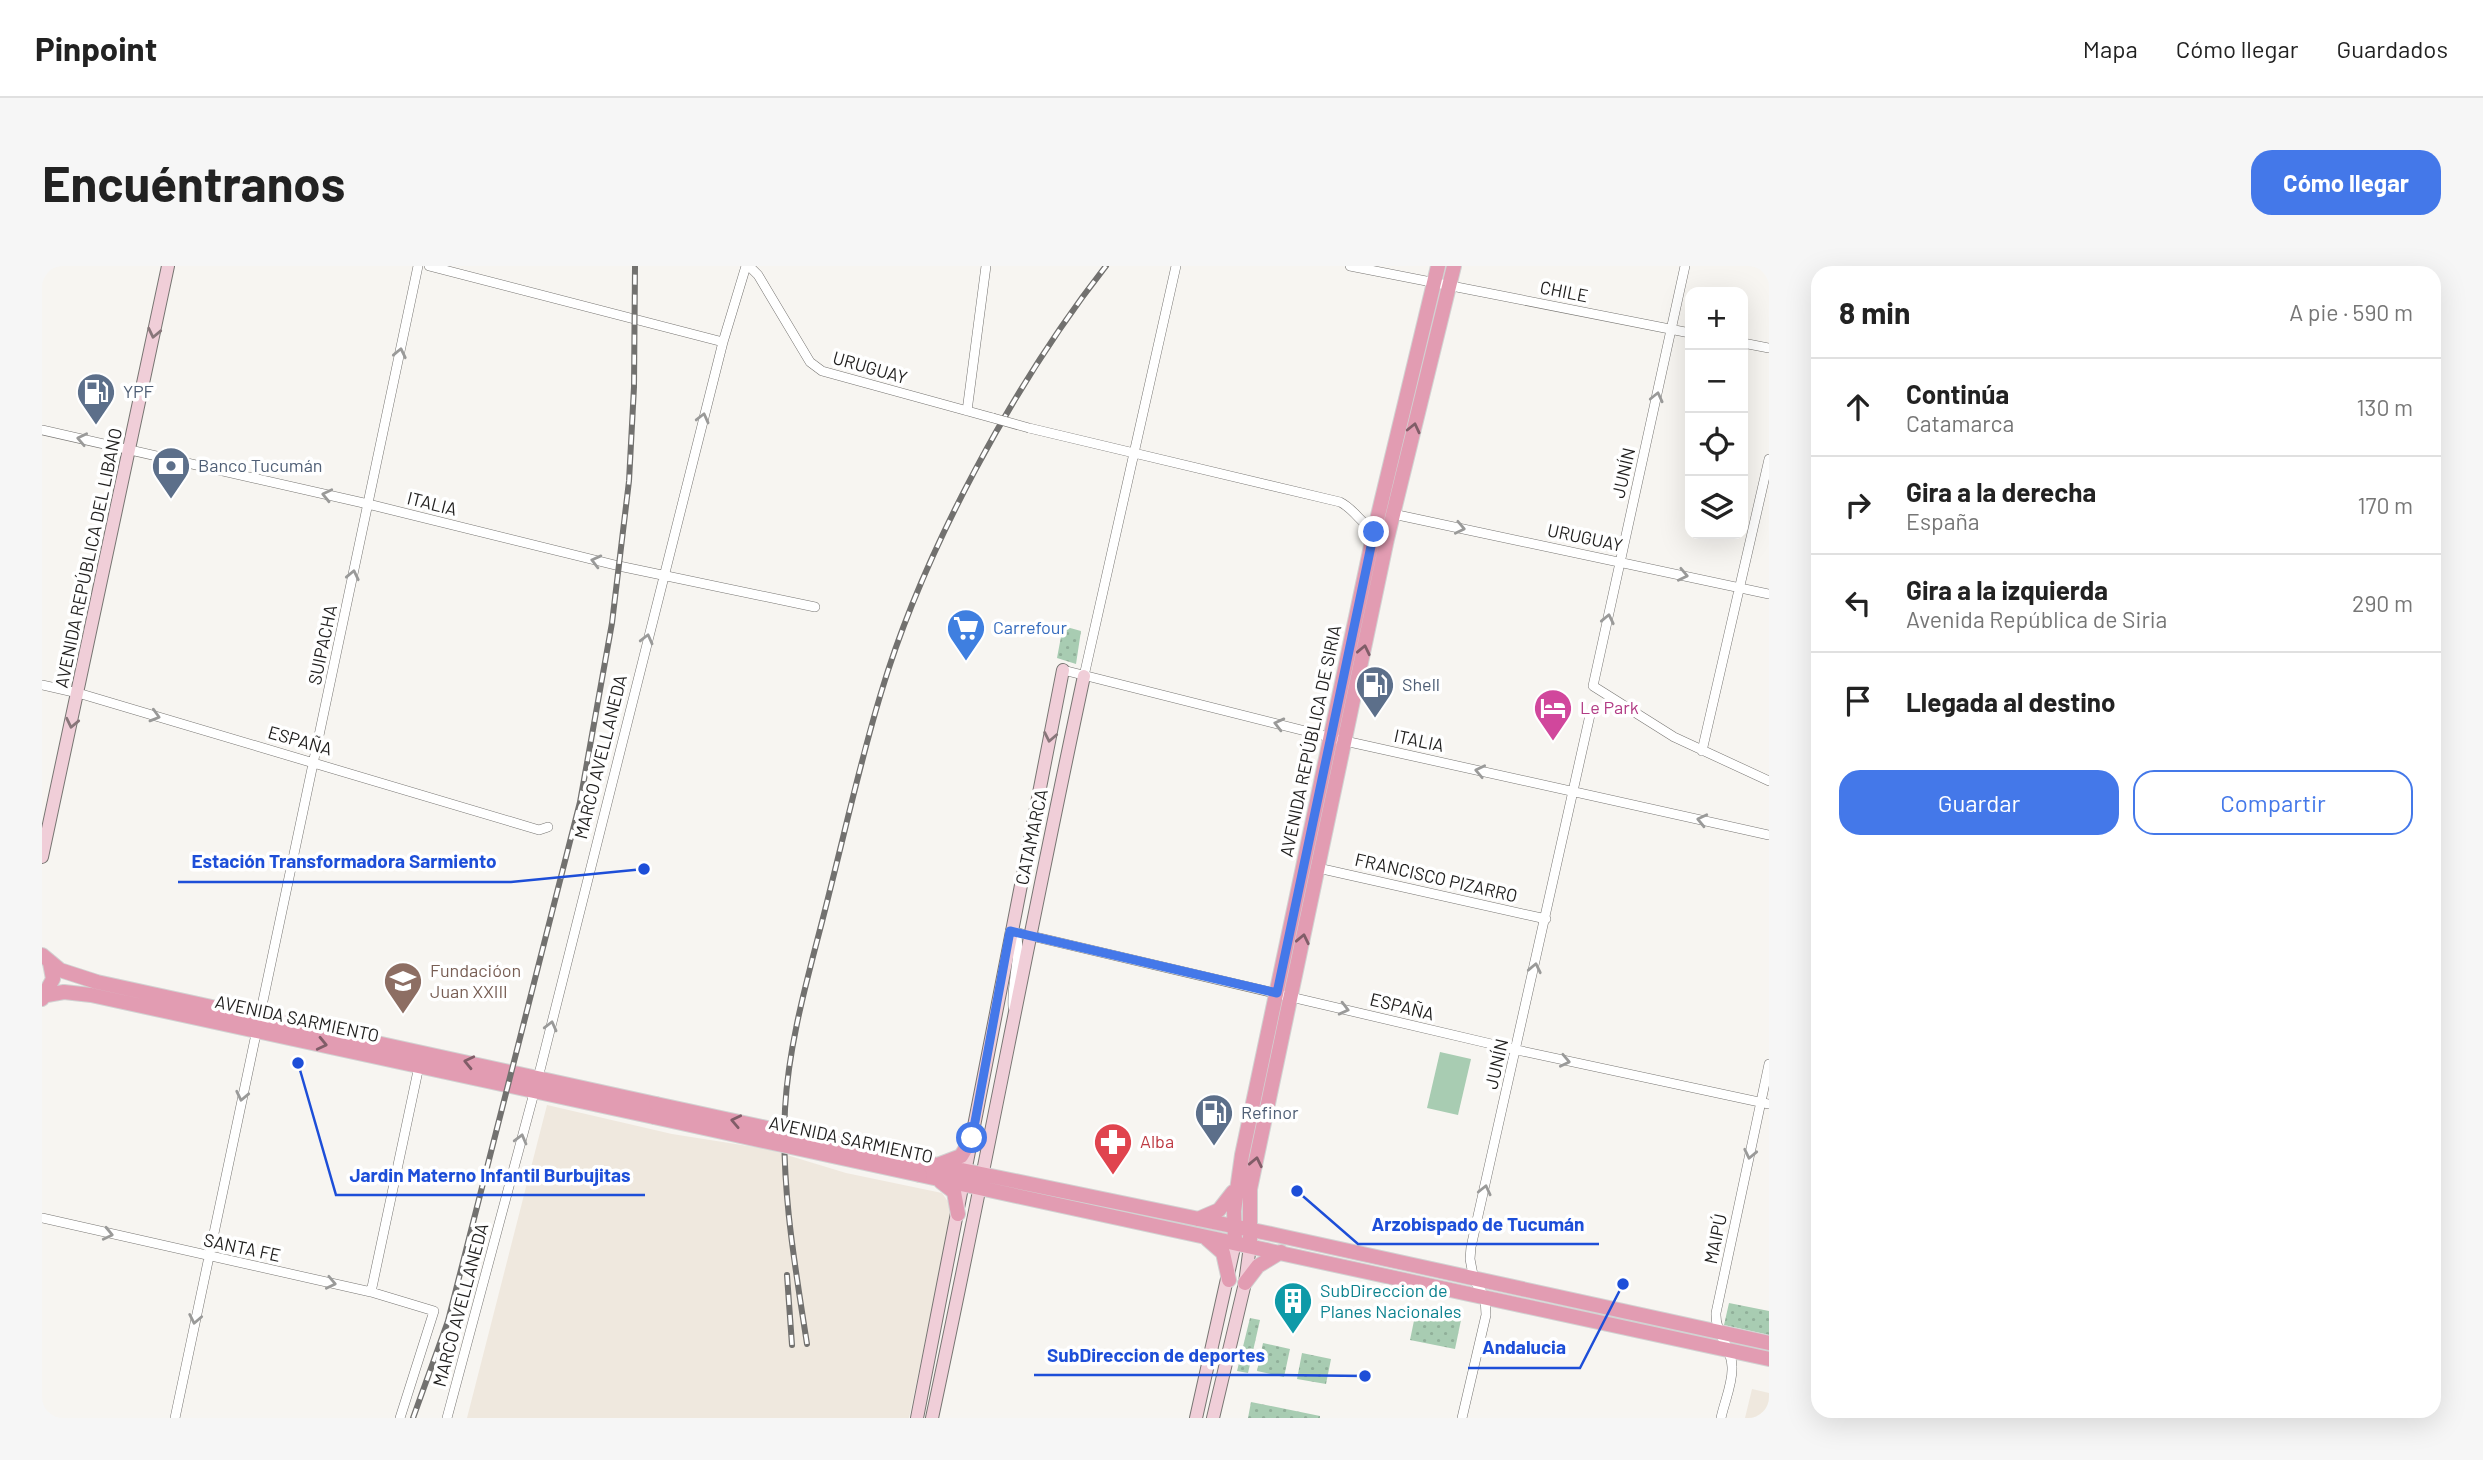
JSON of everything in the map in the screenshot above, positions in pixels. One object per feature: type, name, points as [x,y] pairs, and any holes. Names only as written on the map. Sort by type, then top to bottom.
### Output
[{"type":"main road","name":"AVENIDA REPÚBLICA DEL LIBANO","points":[[42,857],[168,266]]},
{"type":"main road","name":"AVENIDA REPÚBLICA DE SIRIA","points":[[1284,995],[1318,868],[1374,532],[1438,266]]},
{"type":"main road","name":"AVENIDA REPÚBLICA DE SIRIA","points":[[1241,1228],[1244,1185],[1338,739],[1454,266]]},
{"type":"main road","name":"CATAMARCA","points":[[932,1418],[983,1181],[1013,1023],[1018,933],[1063,670]]},
{"type":"main road","name":"CATAMARCA","points":[[917,1418],[972,1138],[1018,933],[1084,676]]},
{"type":"main road","name":"AVENIDA SARMIENTO","points":[[46,959],[86,979],[419,1066],[536,1085]]},
{"type":"main road","points":[[44,997],[53,979],[46,959]]},
{"type":"main road","name":"AVENIDA SARMIENTO","points":[[44,997],[79,993],[257,1022],[1196,1227],[1235,1243],[1769,1359]]},
{"type":"main road","points":[[928,1170],[955,1161],[972,1138]]},
{"type":"main road","points":[[928,1170],[954,1192],[958,1214]]},
{"type":"main road","points":[[1229,1279],[1223,1253],[1196,1227],[1225,1205],[1244,1185],[1258,1220],[1276,1235]]},
{"type":"main road","name":"AVENIDA SARMIENTO","points":[[1196,1227],[1241,1228],[1276,1235],[1769,1343]]},
{"type":"main road","points":[[1196,1418],[1235,1243],[1241,1228]]},
{"type":"main road","points":[[1213,1418],[1245,1283],[1250,1246],[1241,1228]]},
{"type":"main road","points":[[1245,1283],[1258,1266],[1281,1252]]},
{"type":"street","name":"SUIPACHA","points":[[175,1418],[418,266]]},
{"type":"street","points":[[429,266],[723,342]]},
{"type":"street","name":"MARCO AVELLANEDA","points":[[447,1418],[536,1085],[723,342],[748,266]]},
{"type":"street","name":"URUGUAY","points":[[748,266],[810,362],[822,372],[1133,454]]},
{"type":"street","points":[[967,411],[986,266]]},
{"type":"street","name":"CATAMARCA","points":[[1084,676],[1176,266]]},
{"type":"street","name":"CHILE","points":[[1350,266],[1685,332]]},
{"type":"street","name":"JUNÍN","points":[[1685,266],[1593,686],[1702,751]]},
{"type":"street","points":[[1748,344],[1769,348]]},
{"type":"street","name":"ITALIA","points":[[42,430],[368,504],[662,576],[815,607]]},
{"type":"street","points":[[1133,454],[1340,502],[1351,508],[1374,532],[1390,529]]},
{"type":"street","points":[[1769,459],[1702,751],[1769,781]]},
{"type":"street","name":"URUGUAY","points":[[1393,514],[1769,594]]},
{"type":"street","name":"ITALIA","points":[[1063,670],[1338,739],[1769,835]]},
{"type":"street","name":"ESPAÑA","points":[[42,685],[315,762],[539,830],[548,827]]},
{"type":"street","name":"JUNÍN","points":[[1485,1297],[1474,1280],[1471,1247],[1517,1051],[1590,715]]},
{"type":"street","name":"FRANCISCO PIZARRO","points":[[1318,868],[1546,919]]},
{"type":"street","name":"ESPAÑA","points":[[1018,933],[1517,1051],[1765,1103]]},
{"type":"street","name":"MAIPÚ","points":[[1718,1332],[1716,1313],[1765,1103],[1769,1064]]},
{"type":"street","points":[[371,1292],[419,1066]]},
{"type":"street","name":"SANTA FE","points":[[42,1218],[371,1292],[434,1311],[400,1418]]},
{"type":"street","points":[[1462,1418],[1486,1315],[1485,1297]]},
{"type":"street","points":[[1718,1332],[1728,1350],[1732,1368],[1721,1418]]},
{"type":"shaded area","points":[[547,1105],[672,1134],[767,1149],[846,1173],[942,1193],[953,1209],[909,1418],[467,1418]]},
{"type":"shaded area","points":[[1752,1389],[1769,1393],[1769,1418],[1745,1418]]},
{"type":"green space","points":[[1063,626],[1081,631],[1076,664],[1057,658]]},
{"type":"green space","points":[[1440,1052],[1471,1059],[1458,1115],[1427,1108]]},
{"type":"green space","points":[[1729,1303],[1769,1311],[1769,1335],[1724,1325]]},
{"type":"green space","points":[[1416,1311],[1461,1320],[1455,1349],[1410,1340]]},
{"type":"green space","points":[[1250,1318],[1260,1320],[1248,1373],[1237,1371]]},
{"type":"green space","points":[[1263,1343],[1290,1349],[1284,1377],[1257,1371]]},
{"type":"green space","points":[[1302,1353],[1331,1359],[1326,1384],[1297,1379]]},
{"type":"green space","points":[[1251,1402],[1320,1416],[1320,1418],[1248,1418]]},
{"type":"railway","points":[[413,1418],[448,1321],[580,802],[612,623],[629,481],[634,387],[635,266]]},
{"type":"railway","points":[[807,1344],[787,1197],[784,1138],[787,1082],[802,1000],[860,768],[899,639],[947,527],[975,470],[1038,362],[1106,266]]},
{"type":"railway","points":[[787,1275],[792,1345]]},
{"type":"place","name":"YPF","points":[[96,426]]},
{"type":"place","name":"Banco Tucumán","points":[[171,500]]},
{"type":"place","name":"Carrefour","points":[[966,662]]},
{"type":"place","name":"Shell","points":[[1375,719]]},
{"type":"place","name":"Le Park","points":[[1553,742]]},
{"type":"place","name":"Estación Transformadora Sarmiento","points":[[644,869]]},
{"type":"place","name":"Fundacióon Juan XXIII","points":[[403,1015]]},
{"type":"place","name":"Jardin Materno Infantil Burbujitas","points":[[298,1063]]},
{"type":"place","name":"Refinor","points":[[1214,1147]]},
{"type":"place","name":"Alba","points":[[1113,1176]]},
{"type":"place","name":"Arzobispado de Tucumán","points":[[1297,1191]]},
{"type":"place","name":"Andalucia","points":[[1623,1284]]},
{"type":"place","name":"SubDireccion de Planes Nacionales","points":[[1293,1335]]},
{"type":"place","name":"SubDireccion de deportes","points":[[1365,1376]]},
{"type":"route","points":[[972,1138],[1010,931],[1277,993],[1374,532]]}]
